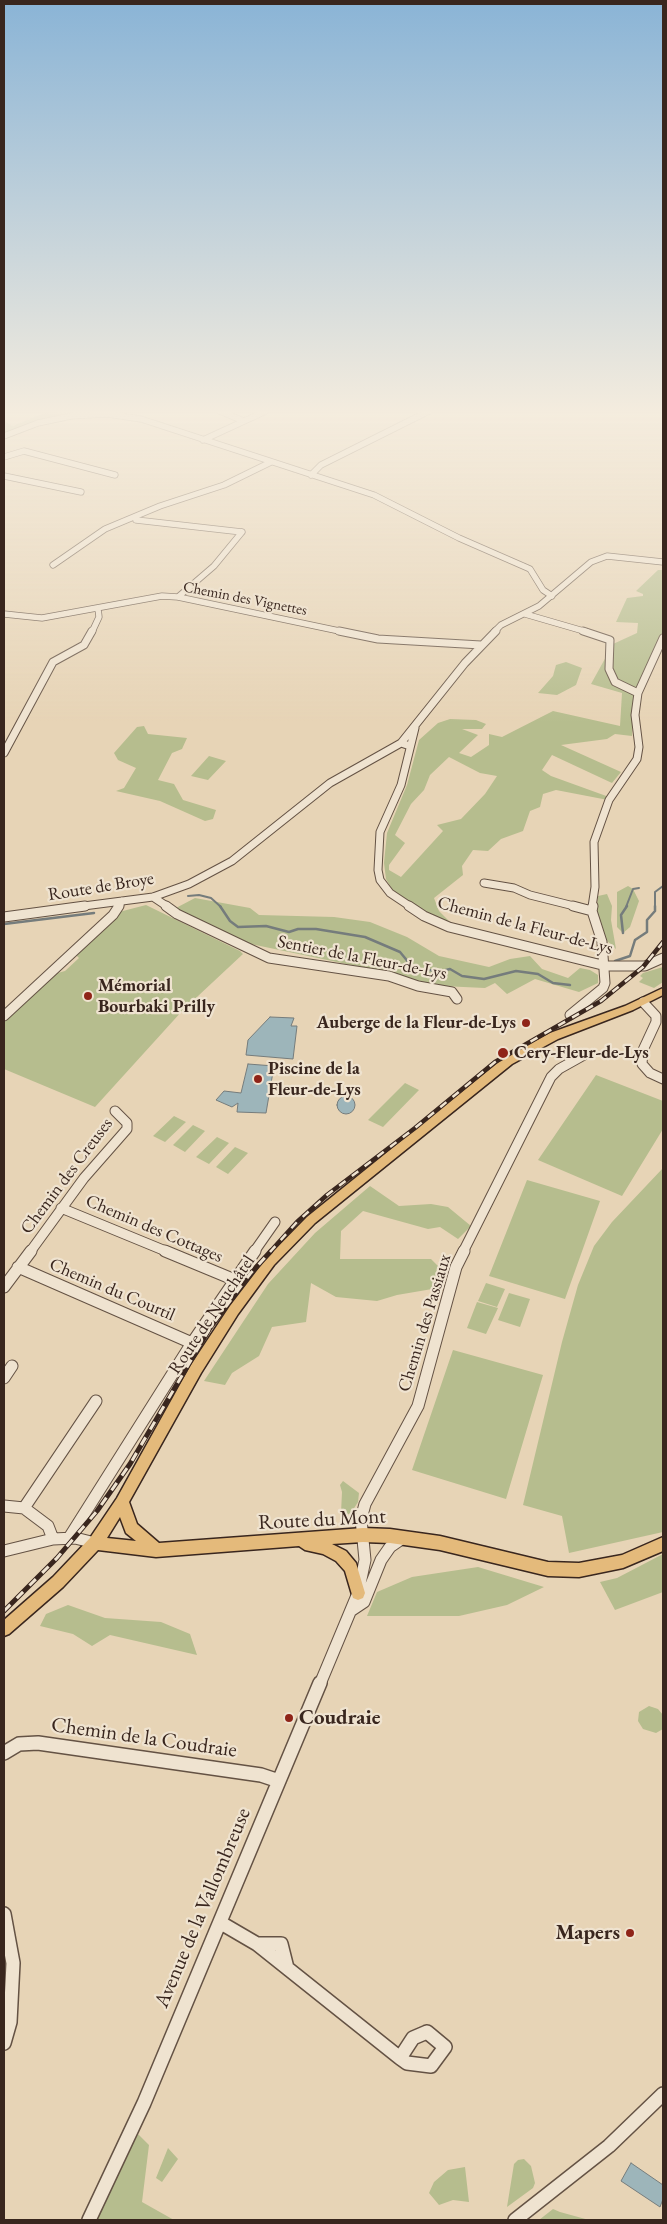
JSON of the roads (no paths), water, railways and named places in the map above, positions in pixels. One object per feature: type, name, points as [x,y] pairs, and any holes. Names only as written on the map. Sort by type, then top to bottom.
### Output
[{"type":"main road","name":"Route de Neuchâtel","points":[[4,1629],[58,1582],[95,1543],[122,1502],[196,1369],[234,1310],[270,1262],[311,1220],[508,1061],[554,1036],[644,1002],[663,991]]},
{"type":"main road","points":[[122,1502],[131,1528],[156,1550]]},
{"type":"main road","name":"Route du Mont","points":[[95,1543],[122,1548],[156,1550],[363,1535],[440,1543],[548,1569],[579,1570],[623,1562],[663,1544]]},
{"type":"main road","points":[[296,1541],[326,1548],[340,1556],[351,1568],[358,1593]]},
{"type":"street","points":[[53,565],[105,529],[139,515]]},
{"type":"street","points":[[413,515],[459,538],[530,569],[543,590],[552,596]]},
{"type":"street","points":[[136,520],[242,532],[214,566],[178,597]]},
{"type":"street","name":"Route de Broye","points":[[4,917],[153,897],[196,881],[226,864],[312,796],[401,743],[481,645],[501,624],[525,614],[552,596],[592,562],[601,558],[621,556],[663,562]]},
{"type":"street","name":"Chemin des Vignettes","points":[[4,614],[42,618],[162,596],[178,597],[378,638],[481,645]]},
{"type":"street","points":[[4,753],[53,662],[84,645],[87,641],[99,617],[98,608]]},
{"type":"street","points":[[525,614],[608,638],[610,640],[609,669],[615,682],[638,692]]},
{"type":"street","points":[[570,1015],[603,988],[606,979],[602,942],[592,911],[595,887],[594,842],[609,800],[639,754],[635,714],[638,692],[663,638]]},
{"type":"street","name":"Chemin de la Fleur-de-Lys","points":[[415,728],[401,785],[380,832],[378,870],[380,880],[390,893],[424,916],[450,927],[606,966],[645,966],[663,958]]},
{"type":"street","points":[[401,743],[410,746]]},
{"type":"street","points":[[484,883],[514,888],[530,895],[592,911]]},
{"type":"street","name":"Sentier de la Fleur-de-Lys","points":[[153,897],[177,914],[269,958],[389,976],[418,986],[452,992],[457,998]]},
{"type":"street","points":[[4,1016],[113,915],[122,901]]},
{"type":"street","points":[[104,904],[109,911],[106,920]]},
{"type":"street","points":[[644,1002],[656,1016],[656,1022],[643,1050],[642,1064],[650,1073],[663,1079]]},
{"type":"street","name":"Chemin des Passiaux","points":[[363,1535],[362,1519],[365,1504],[394,1454],[418,1406],[456,1267],[551,1077],[559,1069],[584,1055]]},
{"type":"street","name":"Chemin des Creuses","points":[[4,1287],[61,1208],[127,1128],[127,1123],[115,1111]]},
{"type":"street","name":"Chemin des Cottages","points":[[61,1208],[235,1280]]},
{"type":"street","points":[[69,1538],[192,1343],[275,1222]]},
{"type":"street","name":"Chemin du Courtil","points":[[18,1268],[192,1343]]},
{"type":"street","points":[[4,1378],[12,1366]]},
{"type":"street","points":[[24,1508],[96,1401]]},
{"type":"street","points":[[4,1506],[24,1508],[48,1526],[53,1540]]},
{"type":"street","name":"Avenue de la Vallombreuse","points":[[89,2220],[144,2103],[221,1923],[324,1671],[352,1610],[358,1593],[364,1560],[363,1535]]},
{"type":"street","points":[[4,1551],[69,1538],[95,1543]]},
{"type":"street","name":"Avenue de la Vallombreuse","points":[[352,1610],[364,1602],[381,1560],[390,1546],[404,1538]]},
{"type":"street","name":"Chemin de la Coudraie","points":[[4,1753],[19,1744],[38,1743],[262,1775],[279,1781]]},
{"type":"street","points":[[4,1914],[13,1963],[10,2022],[4,2043]]},
{"type":"street","points":[[221,1923],[260,1946],[400,2058]]},
{"type":"street","points":[[260,1946],[280,1944],[288,1968]]},
{"type":"street","points":[[516,2220],[608,2146],[663,2094]]},
{"type":"water","points":[[270,1017],[294,1018],[291,1026],[297,1026],[293,1059],[246,1055],[248,1040]]},
{"type":"water","name":"Piscine de la Fleur-de-Lys","points":[[248,1064],[274,1066],[266,1113],[237,1112],[238,1103],[232,1107],[216,1100],[224,1091],[241,1093]]},
{"type":"water","points":[[342,1096],[350,1096],[355,1101],[353,1112],[342,1114],[337,1109],[337,1101]]},
{"type":"water","points":[[631,2163],[663,2185],[663,2199],[660,2207],[621,2181]]},
{"type":"waterway","points":[[615,961],[630,956],[635,940],[647,932],[647,920],[655,911],[655,892],[663,886]]},
{"type":"waterway","points":[[626,907],[633,889],[639,888]]},
{"type":"waterway","points":[[188,896],[199,895],[211,898],[220,906]]},
{"type":"waterway","points":[[220,906],[230,921],[238,927],[266,926],[289,932],[298,929],[316,929],[365,937],[400,952],[414,969],[442,971],[450,969],[462,976],[484,979],[516,971],[538,974],[553,983],[570,985]]},
{"type":"waterway","points":[[623,933],[621,915],[627,906]]},
{"type":"waterway","points":[[4,924],[94,913]]},
{"type":"railway","points":[[270,1252],[297,1222],[327,1195],[415,1128],[495,1062],[601,1001],[643,967],[663,942]]},
{"type":"railway","points":[[4,1611],[57,1558],[97,1511],[130,1464],[210,1328],[250,1274],[271,1251]]},
{"type":"place","name":"Mémorial Bourbaki Prilly","points":[[88,996]]},
{"type":"place","name":"Auberge de la Fleur-de-Lys","points":[[526,1023]]},
{"type":"place","name":"Cery-Fleur-de-Lys","points":[[503,1053]]},
{"type":"place","name":"Piscine de la Fleur-de-Lys","points":[[258,1079]]},
{"type":"place","name":"Coudraie","points":[[289,1718]]},
{"type":"place","name":"Mapers","points":[[630,1933]]}]
